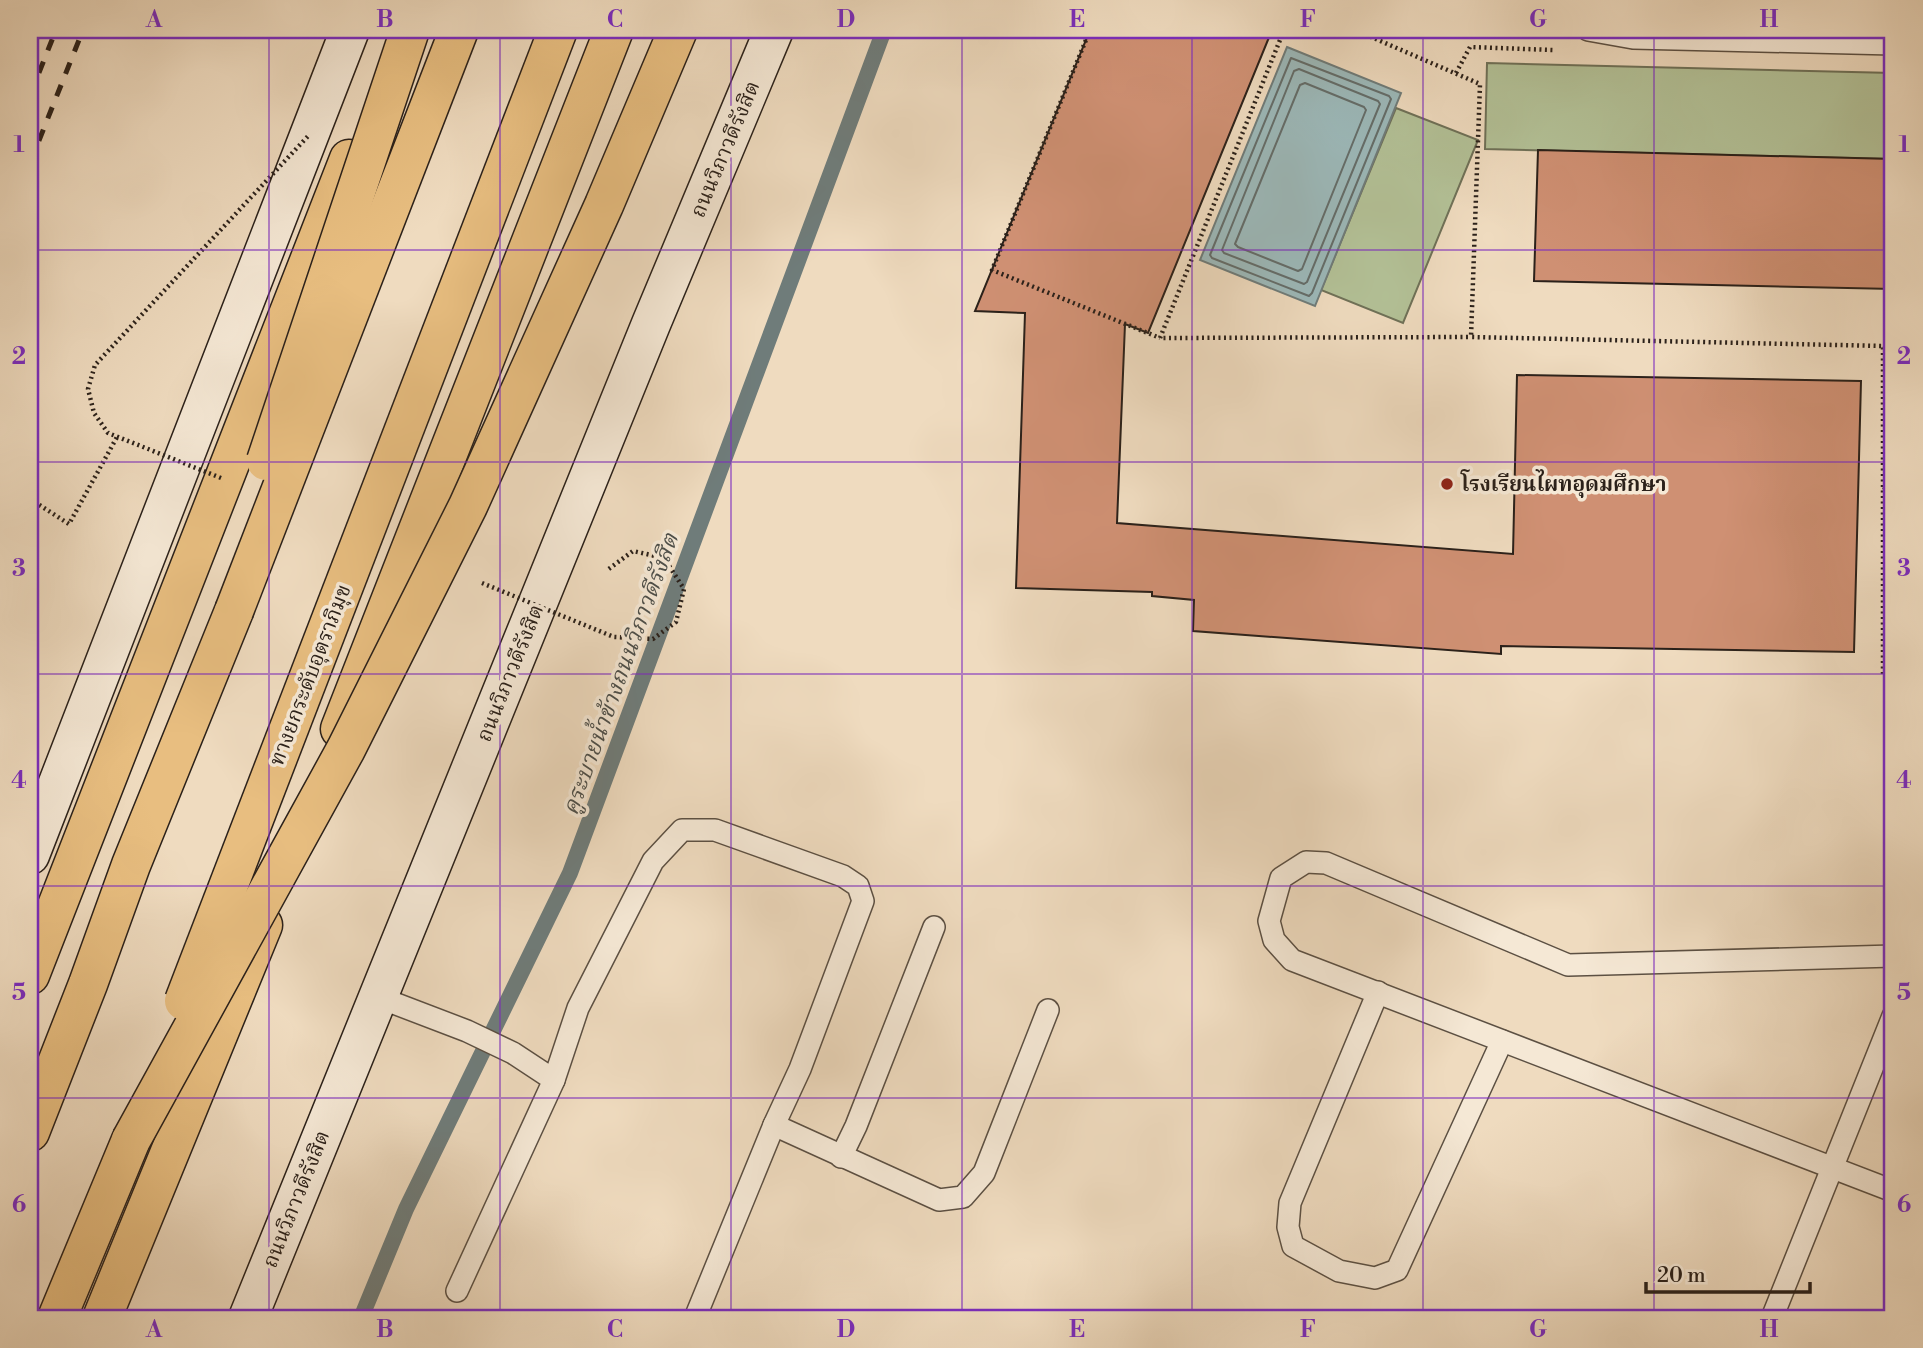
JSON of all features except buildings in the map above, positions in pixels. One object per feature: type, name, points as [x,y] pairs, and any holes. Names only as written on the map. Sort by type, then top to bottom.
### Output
[{"type":"highway","points":[[30,975],[400,30]]},
{"type":"highway","points":[[234,611],[261,475],[410,30]]},
{"type":"highway","points":[[30,1132],[131,865],[234,611],[459,30]]},
{"type":"highway","name":"ทางยกระดับอุตราภิมุข","points":[[57,1318],[131,1140],[558,30]]},
{"type":"highway","points":[[102,1318],[233,1003],[614,30]]},
{"type":"highway","points":[[131,1140],[346,748],[468,506],[604,205],[678,30]]},
{"type":"main road","points":[[30,855],[350,30]]},
{"type":"main road","name":"ถนนวิภาวดีรังสิต","points":[[248,1318],[646,337],[774,30]]},
{"type":"lane","points":[[1588,30],[1633,38],[1893,44]]},
{"type":"lane","points":[[457,1291],[554,1080],[578,1008],[653,862],[682,830],[715,830],[843,876],[858,886],[863,901],[800,1069],[774,1125],[695,1318]]},
{"type":"lane","points":[[1893,956],[1568,965],[1326,863],[1306,862],[1281,878],[1269,921],[1274,940],[1292,960],[1893,1191]]},
{"type":"lane","points":[[841,1157],[856,1126],[934,927]]},
{"type":"lane","points":[[1378,992],[1290,1203],[1288,1227],[1293,1246],[1339,1271],[1375,1278],[1397,1270],[1502,1041]]},
{"type":"lane","points":[[378,997],[467,1031],[513,1053],[554,1080]]},
{"type":"lane","points":[[774,1125],[939,1199],[963,1197],[984,1173],[1048,1010]]},
{"type":"lane","points":[[1772,1318],[1893,1016]]},
{"type":"path","points":[[1090,30],[992,270],[1160,338],[1471,337],[1893,348]]},
{"type":"path","points":[[1160,338],[1284,30]]},
{"type":"path","points":[[1354,30],[1480,83],[1471,337]]},
{"type":"path","points":[[1883,346],[1883,676]]},
{"type":"path","points":[[30,499],[69,524],[117,436]]},
{"type":"path","points":[[1883,487],[1893,491]]},
{"type":"green space","points":[[1487,63],[1893,73],[1893,159],[1485,149]]},
{"type":"green space","points":[[1396,108],[1478,140],[1403,323],[1321,290]]},
{"type":"water","points":[[1287,47],[1401,93],[1315,306],[1200,260]]},
{"type":"waterway","name":"คูระบายน้ำข้างถนนวิภาวดีรังสิต","points":[[361,1318],[406,1209],[570,873],[884,30]]},
{"type":"railway","points":[[30,95],[56,30]]},
{"type":"railway","points":[[30,163],[83,30]]},
{"type":"place","name":"โรงเรียนไผทอุดมศึกษา","points":[[1447,484]]}]
